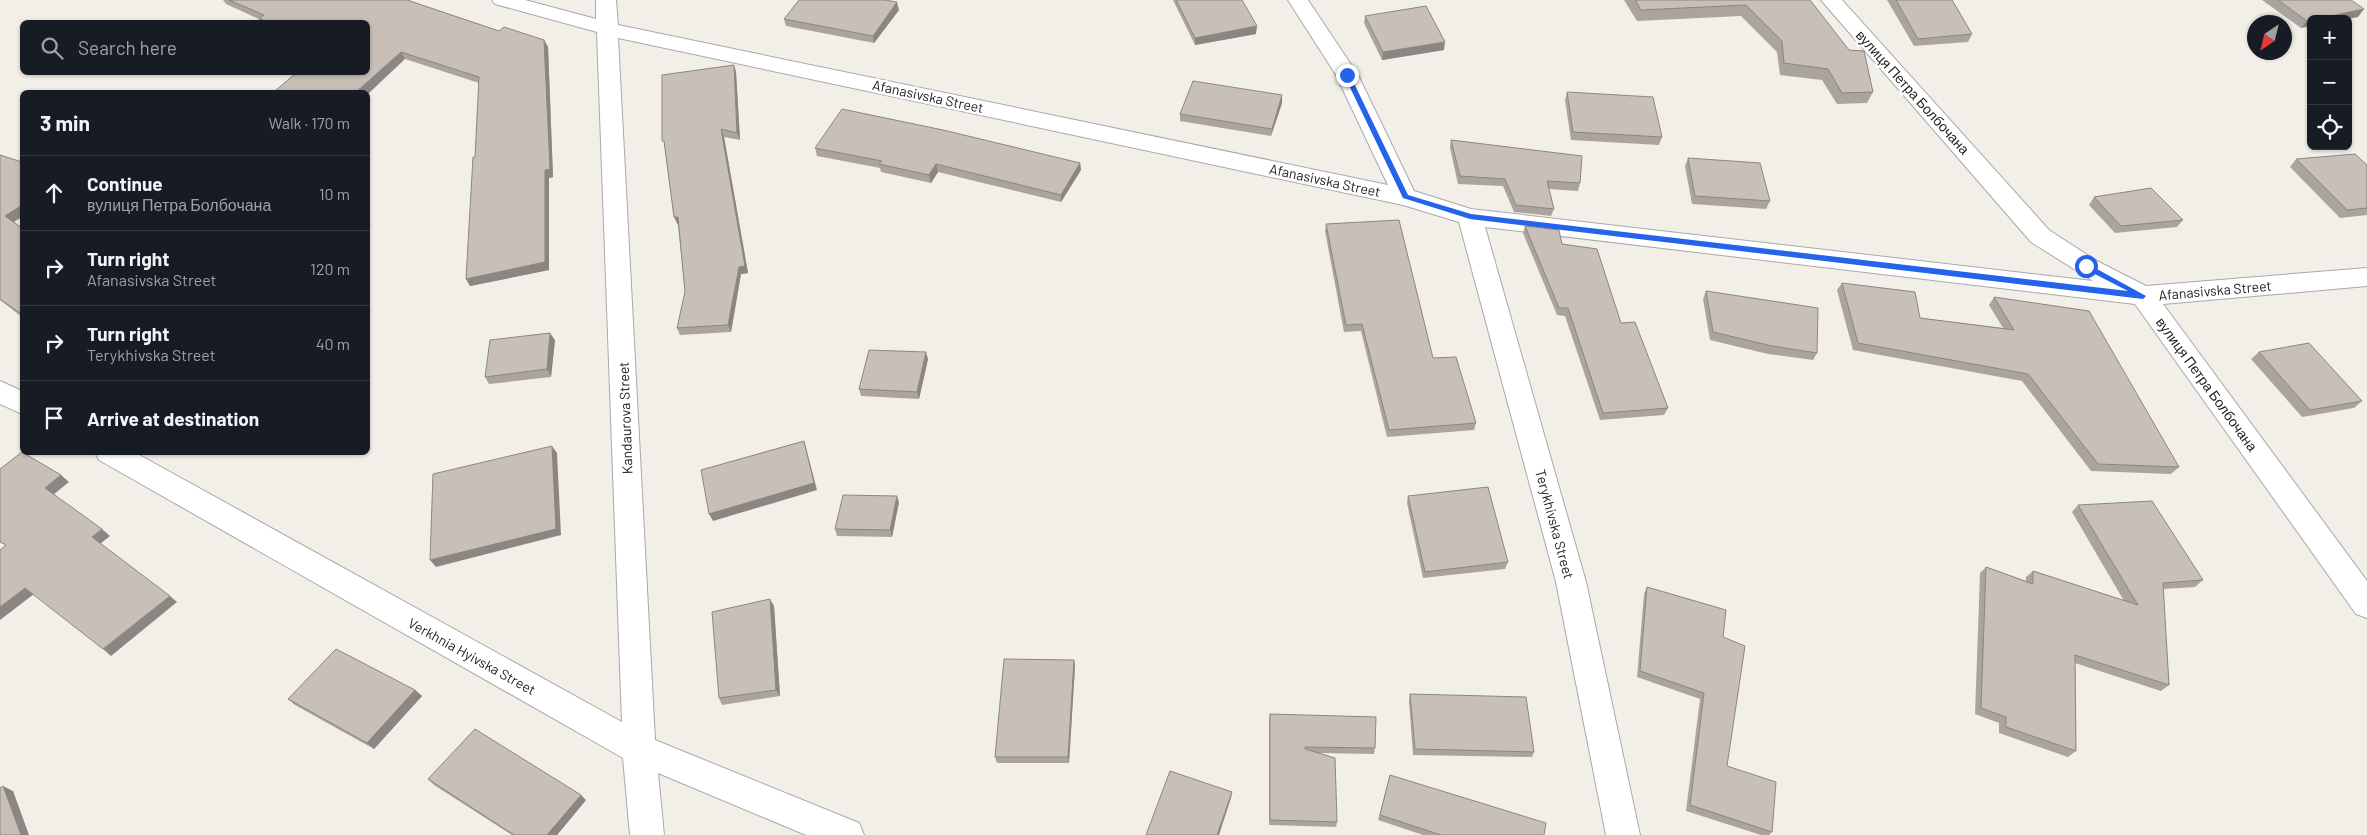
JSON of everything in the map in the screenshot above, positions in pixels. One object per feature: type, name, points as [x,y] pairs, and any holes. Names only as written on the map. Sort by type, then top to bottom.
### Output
[{"type":"street","name":"Afanasivska Street","points":[[502,0],[608,29],[1405,197],[1470,217],[2143,296],[2367,277]]},
{"type":"street","name":"Kandaurova Street","points":[[606,0],[639,749],[647,835]]},
{"type":"street","points":[[1298,0],[1347,75],[1405,197]]},
{"type":"street","name":"вулиця Петра Болбочана","points":[[1831,0],[2040,236],[2086,266],[2143,296],[2367,604]]},
{"type":"street","name":"Terykhivska Street","points":[[1470,217],[1571,582],[1623,835]]},
{"type":"street","points":[[0,391],[20,403]]},
{"type":"street","name":"Verkhnia Hyivska Street","points":[[114,455],[639,749],[847,835]]},
{"type":"building","points":[[229,0],[407,0],[499,31],[504,27],[544,40],[550,169],[545,170],[545,262],[466,279],[479,77],[401,52],[358,90],[276,90],[294,75],[370,75],[370,20],[259,19],[264,15]]},
{"type":"building","points":[[799,0],[885,0],[897,2],[873,36],[784,19]]},
{"type":"building","points":[[1176,0],[1242,0],[1257,26],[1195,38]]},
{"type":"building","points":[[1635,0],[1810,0],[1849,50],[1864,51],[1873,92],[1842,93],[1828,69],[1784,63],[1782,41],[1746,5],[1641,10]]},
{"type":"building","points":[[1896,0],[1952,0],[1972,34],[1918,39]]},
{"type":"building","points":[[2278,0],[2351,0],[2364,9],[2336,15],[2307,15],[2307,21]]},
{"type":"building","points":[[1426,6],[1445,42],[1383,52],[1365,16]]},
{"type":"building","points":[[734,65],[737,133],[721,129],[745,266],[739,267],[728,325],[677,328],[685,292],[678,217],[674,217],[664,141],[662,141],[662,75]]},
{"type":"building","points":[[1193,81],[1282,95],[1272,129],[1180,114]]},
{"type":"building","points":[[1567,92],[1653,97],[1662,137],[1573,132]]},
{"type":"building","points":[[842,109],[943,130],[1080,163],[1061,195],[936,164],[929,175],[879,164],[882,161],[815,148]]},
{"type":"building","points":[[1451,140],[1582,156],[1580,183],[1547,181],[1554,209],[1516,205],[1505,179],[1460,176]]},
{"type":"building","points":[[2355,154],[2367,165],[2367,208],[2347,210],[2296,159]]},
{"type":"building","points":[[0,155],[20,161],[20,206],[5,216],[20,227],[20,313],[0,299]]},
{"type":"building","points":[[1688,158],[1760,163],[1770,201],[1695,196]]},
{"type":"building","points":[[2151,188],[2183,220],[2121,226],[2094,197]]},
{"type":"building","points":[[1399,220],[1433,358],[1456,357],[1476,423],[1389,430],[1362,324],[1346,325],[1326,224]]},
{"type":"building","points":[[1525,226],[1559,230],[1562,244],[1597,249],[1621,323],[1635,322],[1668,408],[1603,413],[1568,308],[1559,308]]},
{"type":"building","points":[[1842,283],[1915,292],[1920,318],[2014,330],[1994,297],[2089,311],[2179,467],[2098,464],[2028,374],[1858,343]]},
{"type":"building","points":[[1706,291],[1818,308],[1817,353],[1772,346],[1713,332]]},
{"type":"building","points":[[550,333],[547,369],[485,377],[490,340]]},
{"type":"building","points":[[2309,343],[2362,401],[2310,410],[2259,352]]},
{"type":"building","points":[[869,350],[926,352],[917,392],[859,389]]},
{"type":"building","points":[[804,441],[814,483],[709,514],[701,470]]},
{"type":"building","points":[[552,446],[556,529],[430,560],[433,474]]},
{"type":"building","points":[[20,454],[27,455],[61,475],[45,488],[102,529],[92,537],[170,596],[103,649],[25,588],[0,607],[0,550],[6,545],[0,542],[0,469]]},
{"type":"building","points":[[1488,487],[1508,562],[1425,572],[1408,496]]},
{"type":"building","points":[[843,495],[897,496],[890,530],[835,529]]},
{"type":"building","points":[[2152,501],[2203,580],[2163,583],[2169,685],[2075,655],[2076,751],[2006,727],[2006,717],[1981,708],[1986,567],[2033,584],[2033,571],[2138,605],[2078,505]]},
{"type":"building","points":[[1647,587],[1726,610],[1723,637],[1745,646],[1727,766],[1776,782],[1772,832],[1690,805],[1704,693],[1640,671]]},
{"type":"building","points":[[770,599],[776,690],[719,698],[712,612]]},
{"type":"building","points":[[336,649],[415,690],[367,743],[288,699]]},
{"type":"building","points":[[1004,659],[1074,660],[1068,757],[995,757]]},
{"type":"building","points":[[1410,694],[1526,697],[1534,752],[1415,749]]},
{"type":"building","points":[[1270,714],[1376,717],[1375,748],[1305,747],[1305,749],[1335,758],[1337,822],[1270,820]]},
{"type":"building","points":[[475,729],[581,795],[547,835],[514,835],[428,779]]},
{"type":"building","points":[[1170,771],[1232,792],[1217,835],[1146,835]]},
{"type":"building","points":[[1390,775],[1546,823],[1544,835],[1441,835],[1380,815]]},
{"type":"building","points":[[3,786],[21,835],[0,835],[0,788]]},
{"type":"route","points":[[1347,75],[1405,197],[1470,217],[2143,296],[2086,266]]}]
